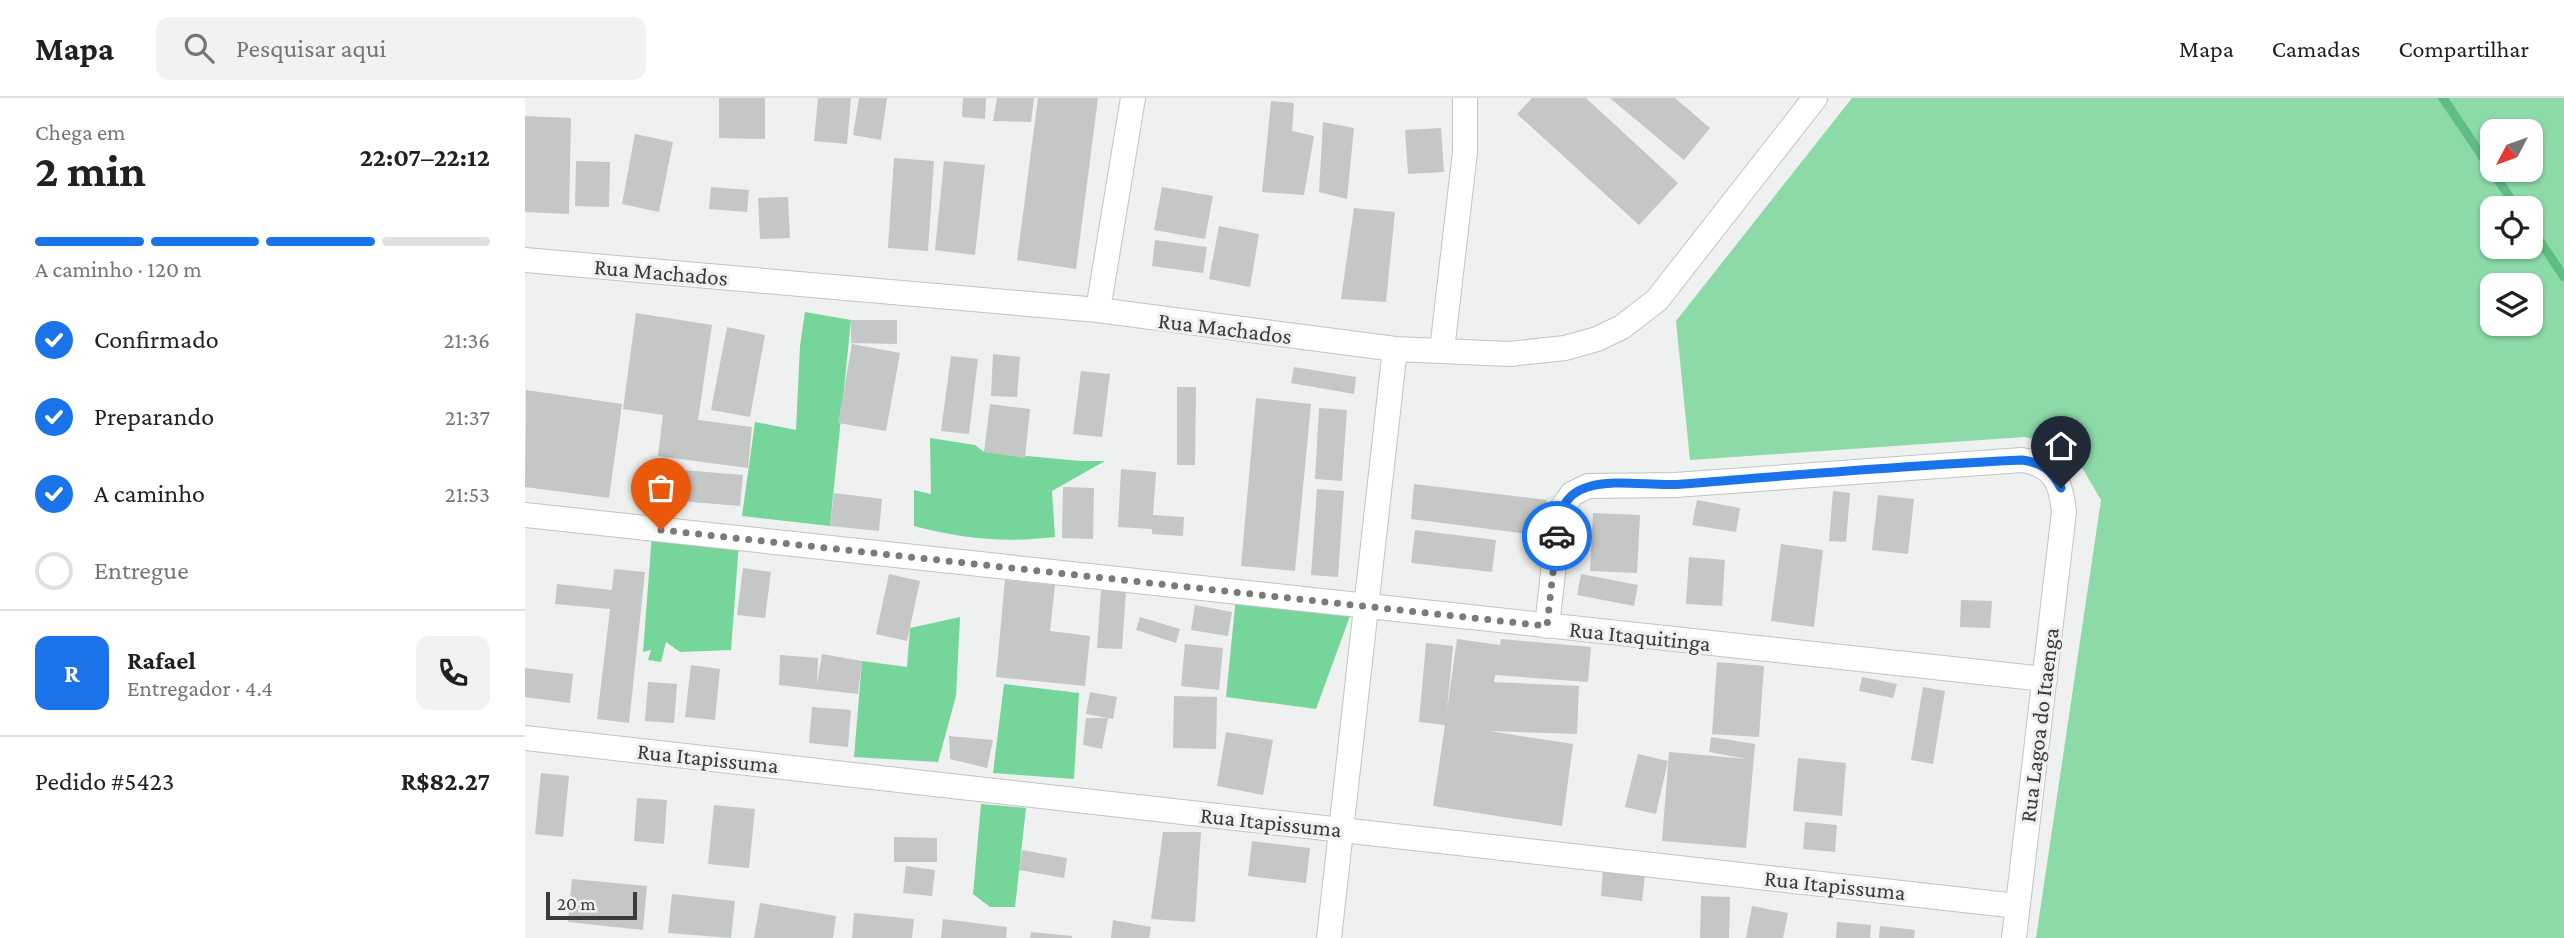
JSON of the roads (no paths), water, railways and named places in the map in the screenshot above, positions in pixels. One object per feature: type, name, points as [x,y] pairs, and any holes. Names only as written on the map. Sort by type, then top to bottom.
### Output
[{"type":"street","points":[[1098,310],[1133,98]]},
{"type":"street","name":"Rua Machados","points":[[525,260],[1098,310],[1395,349],[1509,354],[1565,348],[1597,339],[1622,327],[1657,300],[1815,98]]},
{"type":"street","points":[[1442,350],[1460,200],[1460,99]]},
{"type":"street","points":[[1329,938],[1395,349]]},
{"type":"street","name":"Rua Lagoa do Itaenga","points":[[1547,626],[1560,511],[1572,494],[1588,486],[1675,485],[2022,460],[2038,462],[2051,470],[2061,488],[2064,512],[2014,938]]},
{"type":"street","name":"Rua Itaquitinga","points":[[525,515],[2045,679]]},
{"type":"street","name":"Rua Itapissuma","points":[[525,738],[2017,906]]},
{"type":"waterway","points":[[2443,98],[2509,196]]},
{"type":"waterway","points":[[2543,246],[2564,277]]}]
